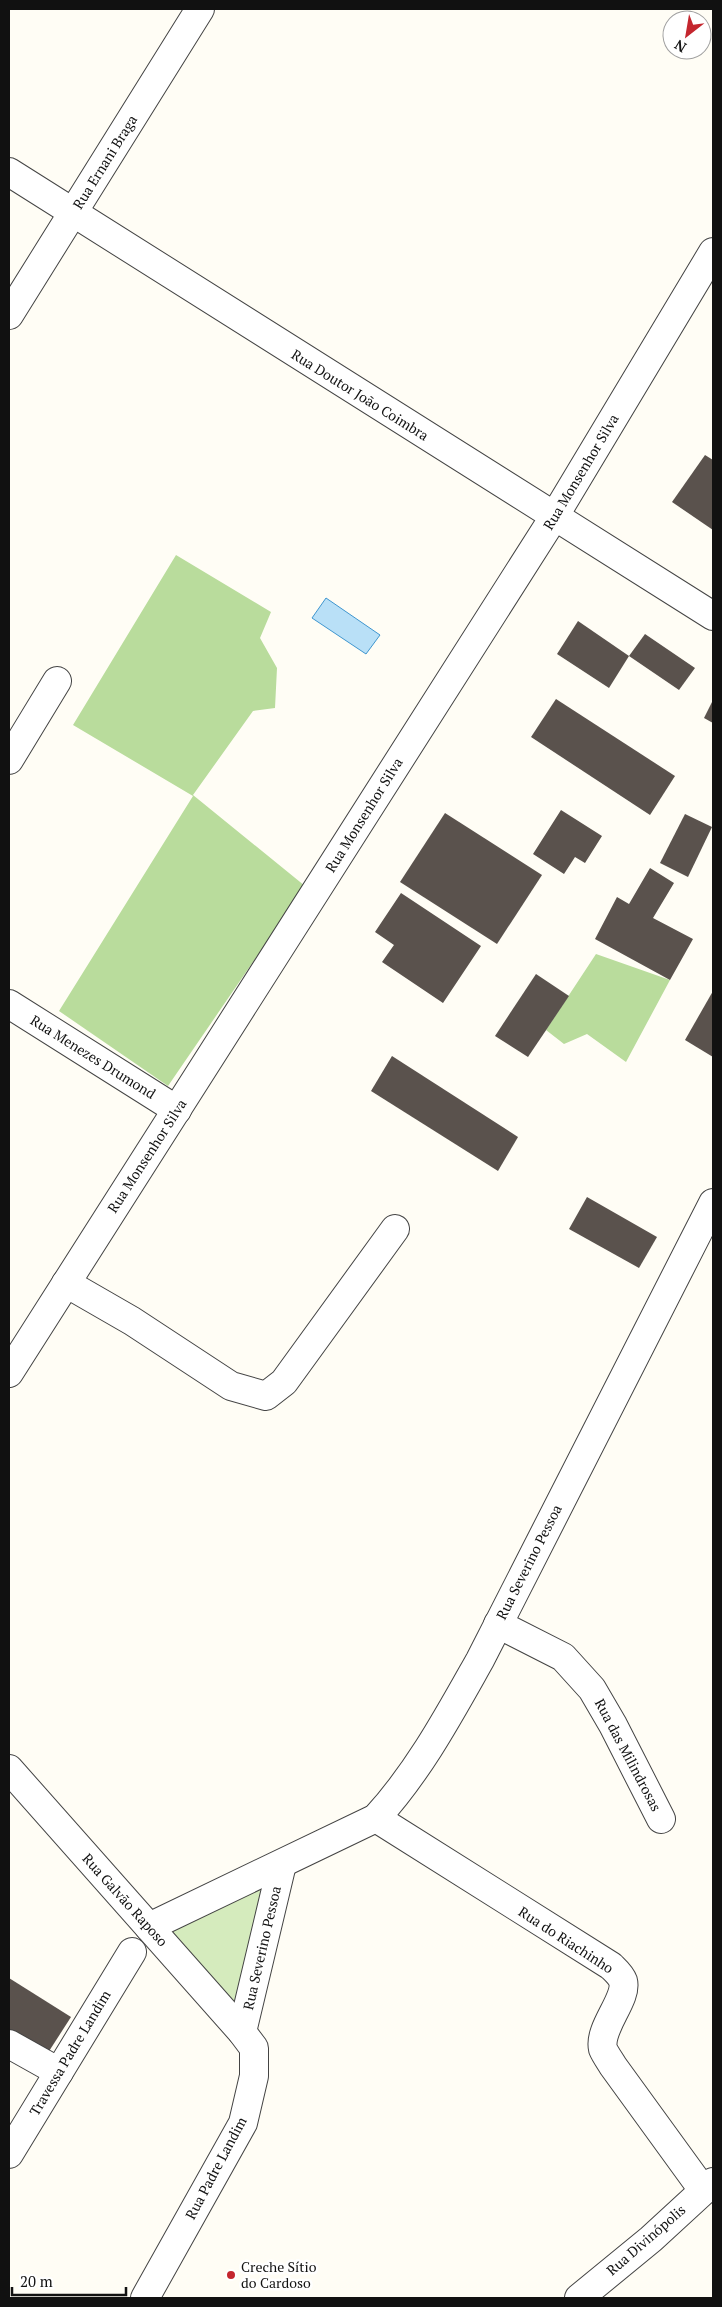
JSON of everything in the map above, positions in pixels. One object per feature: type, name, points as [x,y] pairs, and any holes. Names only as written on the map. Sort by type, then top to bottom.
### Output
[{"type":"street","name":"Rua Ernani Braga","points":[[9,315],[200,9]]},
{"type":"street","name":"Rua Doutor João Coimbra","points":[[9,172],[713,616]]},
{"type":"street","name":"Rua Monsenhor Silva","points":[[9,1372],[554,517],[713,252]]},
{"type":"street","points":[[9,760],[57,681]]},
{"type":"street","name":"Rua Menezes Drumond","points":[[9,1004],[177,1110]]},
{"type":"street","name":"Rua Severino Pessoa","points":[[149,1927],[376,1818],[393,1800],[443,1725],[704,1243],[713,1203]]},
{"type":"street","points":[[66,1283],[132,1321],[231,1386],[266,1396],[284,1382],[395,1229]]},
{"type":"street","name":"Rua das Milindrosas","points":[[498,1624],[563,1657],[592,1689],[613,1725],[661,1819]]},
{"type":"street","name":"Rua Galvão Raposo","points":[[9,1769],[242,2032]]},
{"type":"street","name":"Rua do Riachinho","points":[[376,1818],[611,1966],[621,1977],[624,1984],[622,1994],[604,2038],[603,2048],[613,2066],[708,2186]]},
{"type":"street","name":"Rua Severino Pessoa","points":[[242,2032],[282,1864]]},
{"type":"street","name":"Travessa Padre Landim","points":[[9,2154],[132,1952]]},
{"type":"street","name":"Rua Padre Landim","points":[[145,2298],[243,2123],[254,2076],[254,2048],[242,2032]]},
{"type":"street","points":[[9,2044],[59,2072]]},
{"type":"street","name":"Rua Divinópolis","points":[[579,2298],[651,2239],[708,2186]]},
{"type":"green space","points":[[176,555],[271,612],[260,638],[277,668],[275,708],[253,711],[193,795],[305,886],[168,1086],[59,1011],[193,796],[73,725]]},
{"type":"green space","points":[[596,954],[670,980],[626,1062],[587,1034],[564,1044],[546,1030]]},
{"type":"green space","points":[[268,1884],[233,2007],[164,1931]]},
{"type":"water","points":[[326,598],[380,635],[366,654],[312,618]]},
{"type":"building","points":[[705,455],[713,460],[713,530],[672,502]]},
{"type":"building","points":[[578,621],[629,656],[609,688],[557,654]]},
{"type":"building","points":[[645,634],[695,668],[679,690],[629,656]]},
{"type":"building","points":[[556,699],[675,776],[650,815],[531,737]]},
{"type":"building","points":[[713,700],[713,723],[704,718]]},
{"type":"building","points":[[561,810],[602,836],[585,863],[575,857],[564,874],[533,854]]},
{"type":"building","points":[[445,813],[542,875],[497,944],[400,882]]},
{"type":"building","points":[[685,814],[712,827],[688,877],[660,863]]},
{"type":"building","points":[[650,868],[674,883],[653,918],[693,939],[670,980],[595,939],[617,897],[629,904]]},
{"type":"building","points":[[401,893],[481,946],[443,1003],[382,962],[394,945],[375,932]]},
{"type":"building","points":[[536,974],[569,996],[528,1057],[495,1036]]},
{"type":"building","points":[[713,991],[713,1057],[685,1040]]},
{"type":"building","points":[[392,1056],[518,1137],[498,1171],[371,1091]]},
{"type":"building","points":[[587,1197],[657,1237],[639,1268],[569,1229]]},
{"type":"building","points":[[9,1978],[71,2017],[44,2059],[9,2037]]},
{"type":"place","name":"Creche Sítio do Cardoso","points":[[231,2275]]}]
